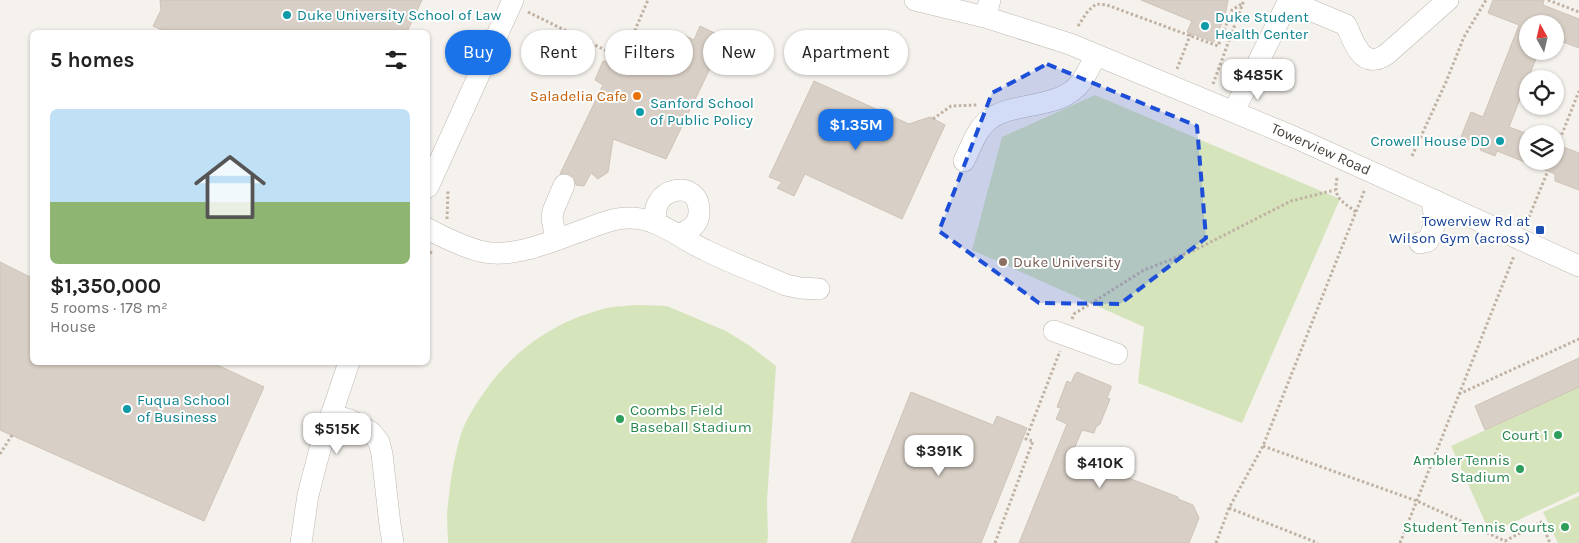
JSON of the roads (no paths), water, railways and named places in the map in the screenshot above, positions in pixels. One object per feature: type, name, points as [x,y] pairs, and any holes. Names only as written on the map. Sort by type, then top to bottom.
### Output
[{"type":"street","name":"Towerview Road","points":[[915,0],[988,8],[1070,44],[1234,111],[1372,172],[1435,205],[1521,239],[1579,266]]},
{"type":"street","points":[[1234,111],[1289,0],[1346,25],[1360,54],[1367,59],[1376,59],[1387,54],[1448,0]]},
{"type":"street","points":[[430,183],[521,6]]},
{"type":"street","points":[[964,161],[981,128],[990,118],[1015,109],[1062,98],[1072,92],[1081,83],[1096,54]]},
{"type":"street","points":[[556,240],[552,218],[553,211],[564,185]]},
{"type":"street","points":[[657,224],[655,217],[656,208],[660,199],[673,190],[690,192],[697,198],[699,207],[698,222],[687,231],[679,234]]},
{"type":"street","points":[[1419,245],[1414,236],[1424,213],[1435,205]]},
{"type":"street","points":[[430,231],[485,252],[514,252],[614,220],[631,218],[657,224],[679,234],[703,250],[786,285],[819,289]]},
{"type":"street","points":[[1060,333],[1117,354]]},
{"type":"street","points":[[301,543],[308,495],[320,449],[348,365]]},
{"type":"street","points":[[331,415],[350,420],[371,432],[379,442],[393,543]]},
{"type":"place","name":"Duke University School of Law","points":[[287,15]]},
{"type":"place","name":"Duke Student Health Center","points":[[1205,26]]},
{"type":"place","name":"Saladelia Cafe","points":[[637,96]]},
{"type":"place","name":"Sanford School of Public Policy","points":[[640,112]]},
{"type":"place","name":"Crowell House DD","points":[[1500,141]]},
{"type":"place","name":"Towerview Rd at Wilson Gym (across)","points":[[1540,230]]},
{"type":"place","name":"Duke University","points":[[1003,262]]},
{"type":"place","name":"Fuqua School of Business","points":[[127,409]]},
{"type":"place","name":"Coombs Field Baseball Stadium","points":[[620,419]]},
{"type":"place","name":"Court 1","points":[[1558,435]]},
{"type":"place","name":"Ambler Tennis Stadium","points":[[1520,469]]},
{"type":"place","name":"Student Tennis Courts","points":[[1565,527]]}]
